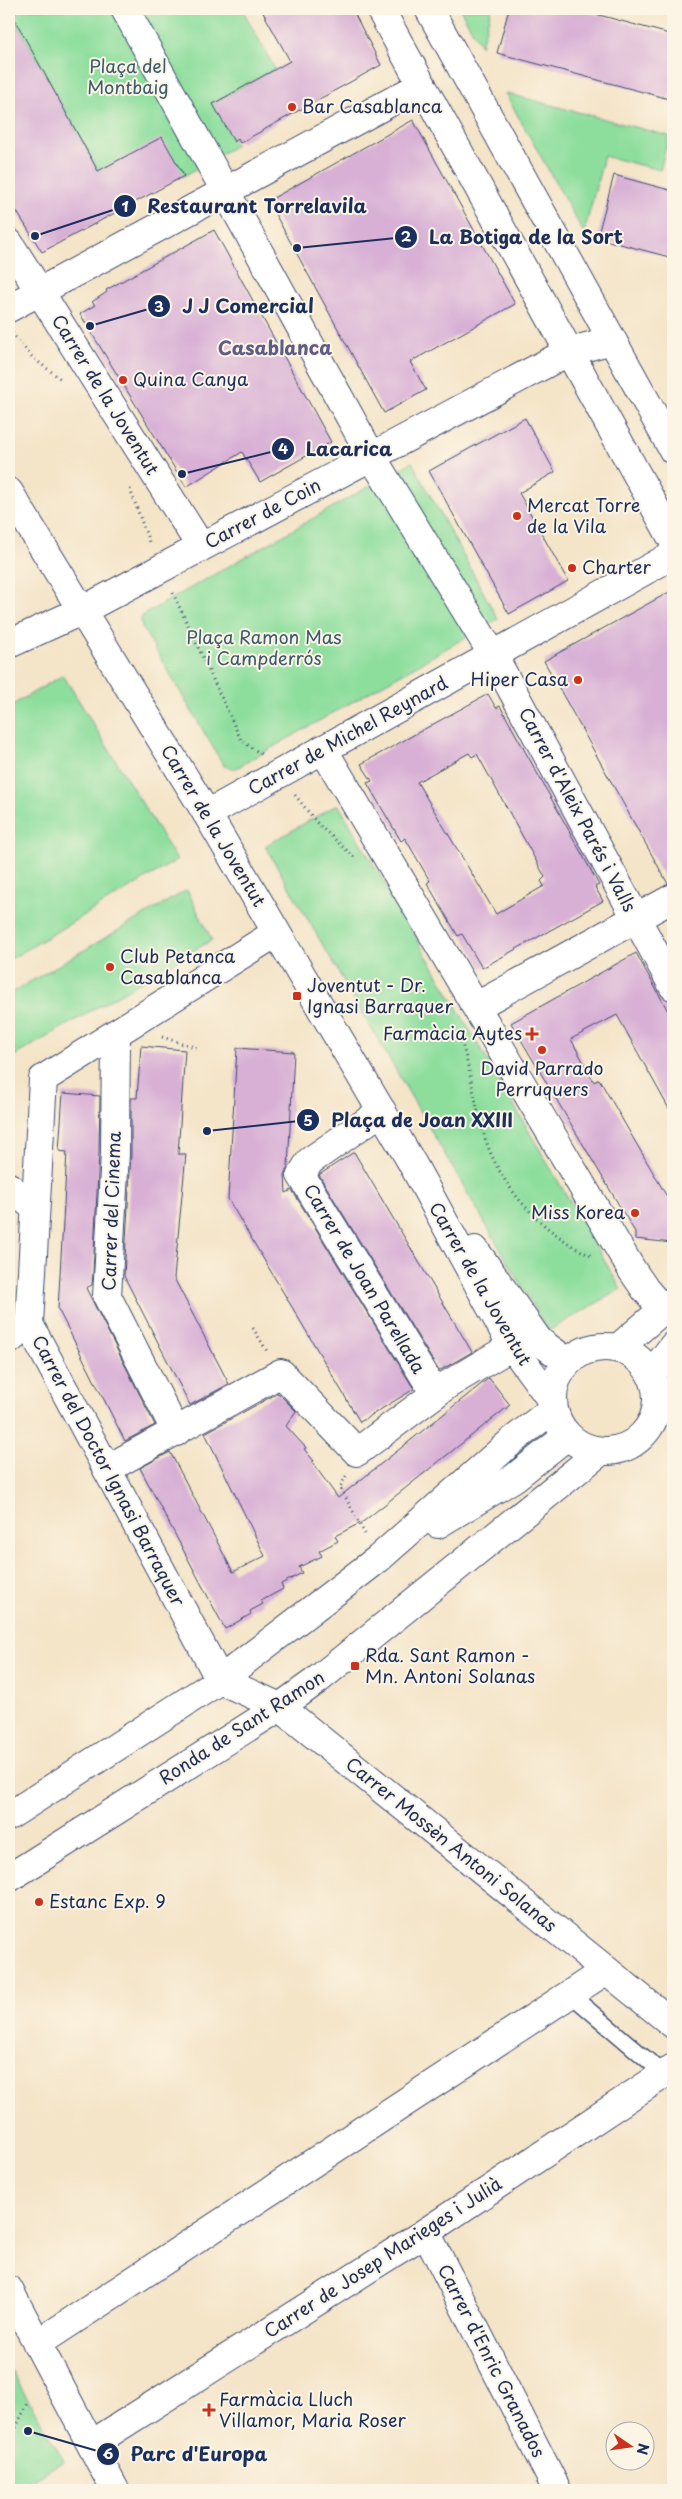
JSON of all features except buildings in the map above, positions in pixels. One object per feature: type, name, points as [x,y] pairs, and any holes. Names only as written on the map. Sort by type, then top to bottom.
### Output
[{"type":"street","name":"Carrer d'Aleix Parés i Valls","points":[[125,9],[372,457],[493,655],[673,986]]},
{"type":"street","points":[[380,9],[673,540]]},
{"type":"street","points":[[429,9],[673,450]]},
{"type":"street","points":[[9,308],[38,290],[422,85]]},
{"type":"street","name":"Carrer de la Joventut","points":[[9,243],[201,547]]},
{"type":"street","name":"Carrer de Coin","points":[[9,644],[83,610],[568,352],[612,340]]},
{"type":"street","name":"Carrer de la Joventut","points":[[9,492],[207,814],[412,1163],[512,1346],[553,1405]]},
{"type":"street","name":"Carrer de Michel Reynard","points":[[207,814],[673,555]]},
{"type":"street","points":[[323,749],[632,1270],[645,1289],[668,1305],[618,1348]]},
{"type":"street","points":[[477,1006],[673,898]]},
{"type":"street","name":"Carrer del Doctor Ignasi Barraquer","points":[[220,1680],[107,1469],[19,1332],[34,1207],[43,1079],[276,934]]},
{"type":"street","name":"Carrer del Cinema","points":[[116,1034],[115,1154],[107,1296],[176,1432]]},
{"type":"street","name":"Carrer de Joan Parellada","points":[[382,1111],[310,1161],[301,1175],[435,1394]]},
{"type":"street","name":"Carrer de la Joventut","points":[[412,1163],[539,1341],[568,1362]]},
{"type":"street","points":[[9,1187],[34,1207]]},
{"type":"street","points":[[107,1469],[281,1373],[357,1452],[435,1394],[512,1346]]},
{"type":"street","points":[[662,1381],[636,1356],[618,1348],[606,1346],[590,1348],[576,1354],[556,1378],[553,1405],[558,1424],[567,1436],[580,1445],[601,1451],[625,1448],[661,1425],[655,1413],[657,1397],[673,1346]]},
{"type":"street","points":[[9,1816],[220,1680],[378,1559],[553,1405]]},
{"type":"street","points":[[378,1559],[514,1478],[567,1436]]},
{"type":"street","name":"Ronda de Sant Ramon","points":[[9,1878],[280,1707],[324,1675],[601,1451]]},
{"type":"street","points":[[453,1515],[533,1505]]},
{"type":"street","name":"Carrer Mossèn Antoni Solanas","points":[[220,1680],[280,1707],[673,2024]]},
{"type":"street","points":[[37,2344],[605,1970]]},
{"type":"street","name":"Carrer de Josep Marieges i Julià","points":[[92,2444],[426,2232],[669,2071]]},
{"type":"street","name":"Carrer d'Enric Granados","points":[[426,2232],[557,2490]]},
{"type":"street","points":[[9,2290],[115,2490]]},
{"type":"lane","points":[[570,1994],[669,2071]]},
{"type":"path","points":[[669,136],[673,134]]},
{"type":"path","points":[[9,329],[32,357],[63,382]]},
{"type":"path","points":[[128,481],[138,514],[160,569],[187,620],[241,740],[271,760],[318,824],[355,859]]},
{"type":"path","points":[[458,1030],[486,1142],[513,1192],[552,1233],[575,1248],[599,1260],[632,1270]]},
{"type":"path","points":[[357,1452],[340,1488],[378,1559]]},
{"type":"path","points":[[9,2441],[29,2401]]},
{"type":"green space","name":"Plaça del Montbaig","points":[[9,9],[242,9],[275,69],[213,103],[236,145],[184,176],[98,171]]},
{"type":"green space","points":[[460,9],[491,9],[481,46]]},
{"type":"green space","points":[[505,93],[669,136],[660,170],[604,156],[584,233]]},
{"type":"green space","name":"Plaça Ramon Mas i Campderrós","points":[[412,462],[498,619],[238,767],[233,769],[224,766],[142,627],[141,619],[143,615]]},
{"type":"green space","points":[[63,675],[177,860],[9,960],[9,707]]},
{"type":"green space","points":[[338,804],[621,1289],[548,1331],[265,846]]},
{"type":"green space","name":"Club Petanca Casablanca","points":[[187,890],[212,940],[9,1059],[9,994]]},
{"type":"green space","points":[[9,2367],[64,2461],[14,2490],[9,2490]]},
{"type":"place","name":"Bar Casablanca","points":[[292,107]]},
{"type":"place","name":"Restaurant Torrelavila","points":[[35,236]]},
{"type":"place","name":"La Botiga de la Sort","points":[[297,248]]},
{"type":"place","name":"J J Comercial","points":[[90,326]]},
{"type":"place","name":"Quina Canya","points":[[123,380]]},
{"type":"place","name":"Lacarica","points":[[182,474]]},
{"type":"place","name":"Mercat Torre de la Vila","points":[[517,516]]},
{"type":"place","name":"Charter","points":[[572,568]]},
{"type":"place","name":"Hiper Casa","points":[[578,680]]},
{"type":"place","name":"Club Petanca Casablanca","points":[[110,967]]},
{"type":"place","name":"Joventut - Dr. Ignasi Barraquer","points":[[297,996]]},
{"type":"place","name":"Farmàcia Aytes","points":[[532,1034]]},
{"type":"place","name":"David Parrado Perruquers","points":[[542,1050]]},
{"type":"place","name":"Plaça de Joan XXIII","points":[[207,1131]]},
{"type":"place","name":"Miss Korea","points":[[635,1213]]},
{"type":"place","name":"Rda. Sant Ramon - Mn. Antoni Solanas","points":[[355,1666]]},
{"type":"place","name":"Estanc Exp. 9","points":[[39,1902]]},
{"type":"place","name":"Farmàcia Lluch Villamor, Maria Roser","points":[[209,2410]]},
{"type":"place","name":"Parc d'Europa","points":[[28,2431]]},
{"type":"district","name":"Casablanca","points":[[275,348]]}]
